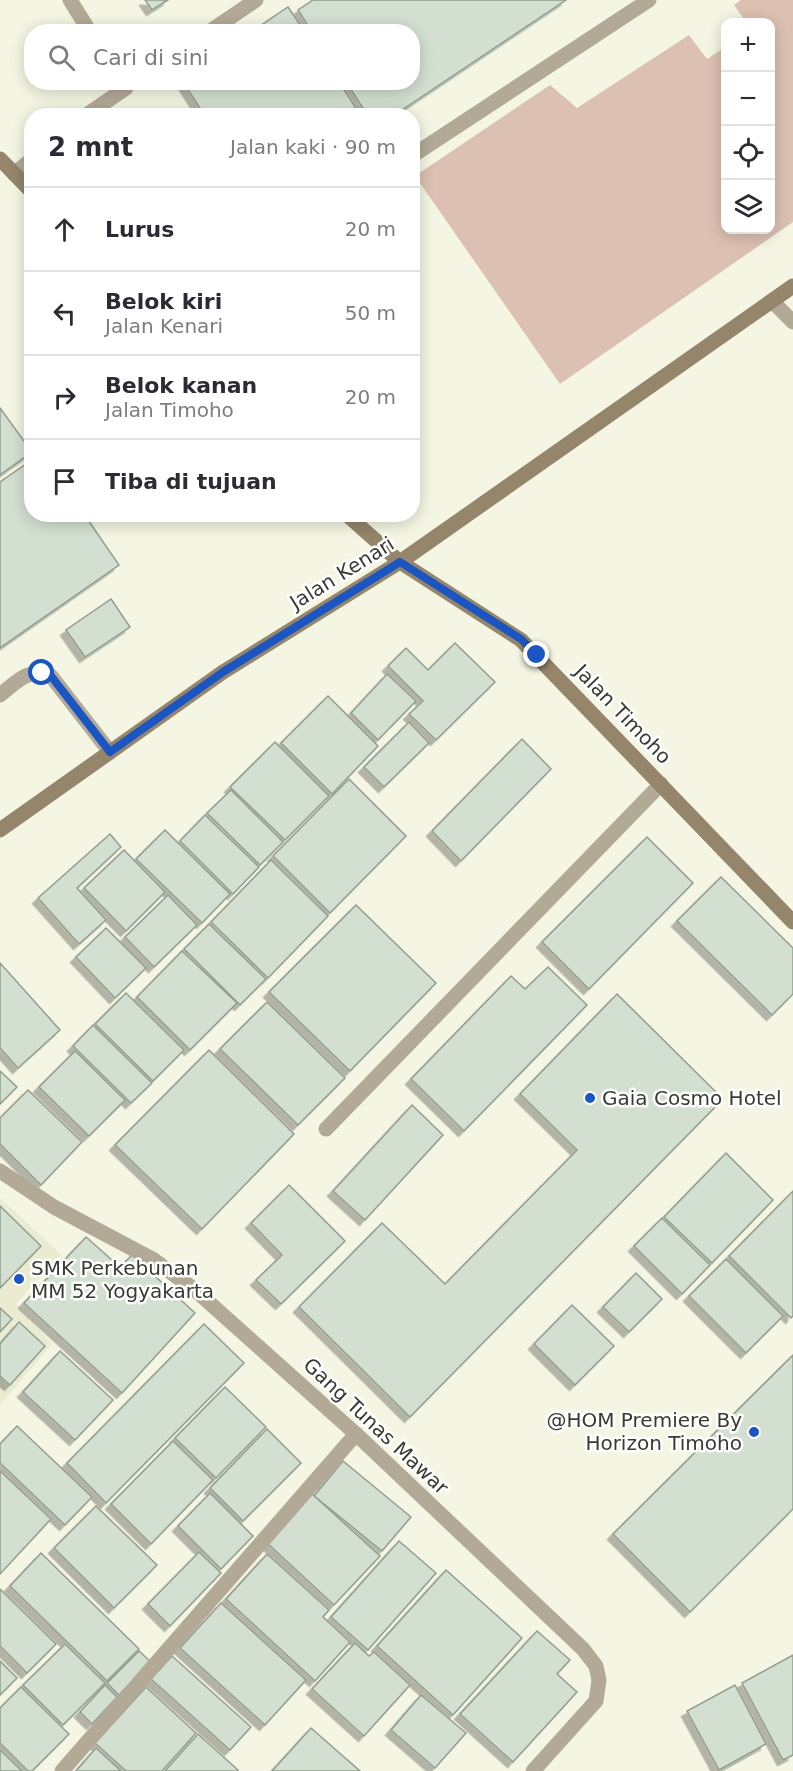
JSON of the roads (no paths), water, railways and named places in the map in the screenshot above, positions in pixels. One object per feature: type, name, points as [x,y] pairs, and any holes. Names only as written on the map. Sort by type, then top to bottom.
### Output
[{"type":"main road","points":[[0,159],[24,184]]},
{"type":"main road","name":"Jalan Kenari","points":[[0,830],[223,672],[400,562],[793,286]]},
{"type":"main road","name":"Jalan Timoho","points":[[355,522],[400,562],[521,639],[793,922]]},
{"type":"street","points":[[70,0],[85,24]]},
{"type":"street","points":[[221,24],[256,0]]},
{"type":"street","points":[[420,151],[649,0]]},
{"type":"street","points":[[96,108],[119,90]]},
{"type":"street","points":[[14,174],[24,166]]},
{"type":"street","points":[[772,302],[793,322]]},
{"type":"street","points":[[0,695],[28,674],[42,673],[51,676],[110,752]]},
{"type":"street","points":[[326,1129],[661,784]]},
{"type":"street","name":"Gang Tunas Mawar","points":[[0,1171],[54,1207],[154,1260],[215,1307],[356,1434],[583,1649],[596,1666],[599,1680],[596,1701],[533,1771]]},
{"type":"street","points":[[62,1771],[356,1434]]},
{"type":"place","name":"Gaia Cosmo Hotel","points":[[590,1098]]},
{"type":"place","name":"SMK Perkebunan MM 52 Yogyakarta","points":[[19,1279]]},
{"type":"place","name":"@HOM Premiere By Horizon Timoho","points":[[754,1432]]}]
